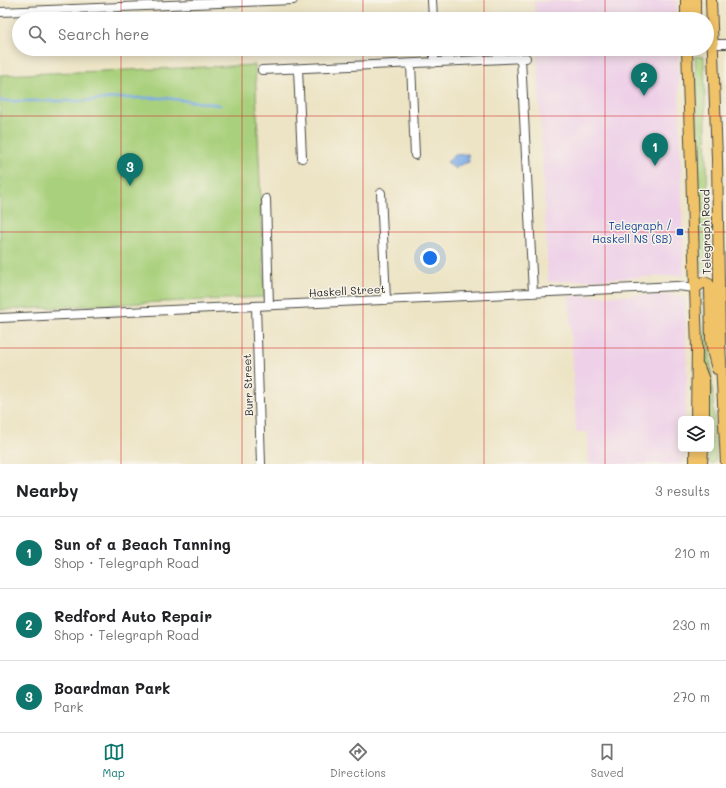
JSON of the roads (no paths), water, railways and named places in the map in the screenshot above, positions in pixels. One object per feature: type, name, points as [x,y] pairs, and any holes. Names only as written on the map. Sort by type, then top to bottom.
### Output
[{"type":"main road","points":[[686,0],[686,12]]},
{"type":"main road","points":[[695,0],[695,12]]},
{"type":"main road","name":"Telegraph Road","points":[[711,0],[711,12]]},
{"type":"main road","name":"Telegraph Road","points":[[688,56],[697,363],[696,416]]},
{"type":"main road","name":"Telegraph Road","points":[[711,56],[717,159],[722,382],[726,464]]},
{"type":"main road","points":[[695,288],[704,282],[709,284],[710,287],[713,354],[722,382]]},
{"type":"main road","points":[[697,363],[704,380],[704,416]]},
{"type":"main road","points":[[695,452],[695,464]]},
{"type":"main road","points":[[702,464],[703,452]]},
{"type":"street","points":[[0,12],[125,4],[293,0]]},
{"type":"street","points":[[432,0],[433,12]]},
{"type":"street","points":[[714,46],[726,44]]},
{"type":"street","points":[[434,56],[434,63]]},
{"type":"street","points":[[262,70],[523,58],[533,293]]},
{"type":"street","points":[[411,64],[415,155]]},
{"type":"street","points":[[298,69],[302,158]]},
{"type":"street","points":[[381,193],[386,300]]},
{"type":"street","points":[[266,199],[269,306]]},
{"type":"street","name":"Haskell Street","points":[[0,318],[677,286],[695,288]]},
{"type":"street","name":"Burr Street","points":[[256,306],[261,464]]},
{"type":"water","points":[[468,154],[469,162],[460,165],[455,169],[447,162],[454,155]]},
{"type":"waterway","points":[[0,101],[86,101],[115,98],[165,98],[220,105]]},
{"type":"place","name":"Redford Auto Repair","points":[[644,96]]},
{"type":"place","name":"Sun of a Beach Tanning","points":[[655,166]]},
{"type":"place","name":"Boardman Park","points":[[130,186]]},
{"type":"place","name":"Telegraph / Haskell NS (SB)","points":[[680,232]]}]
